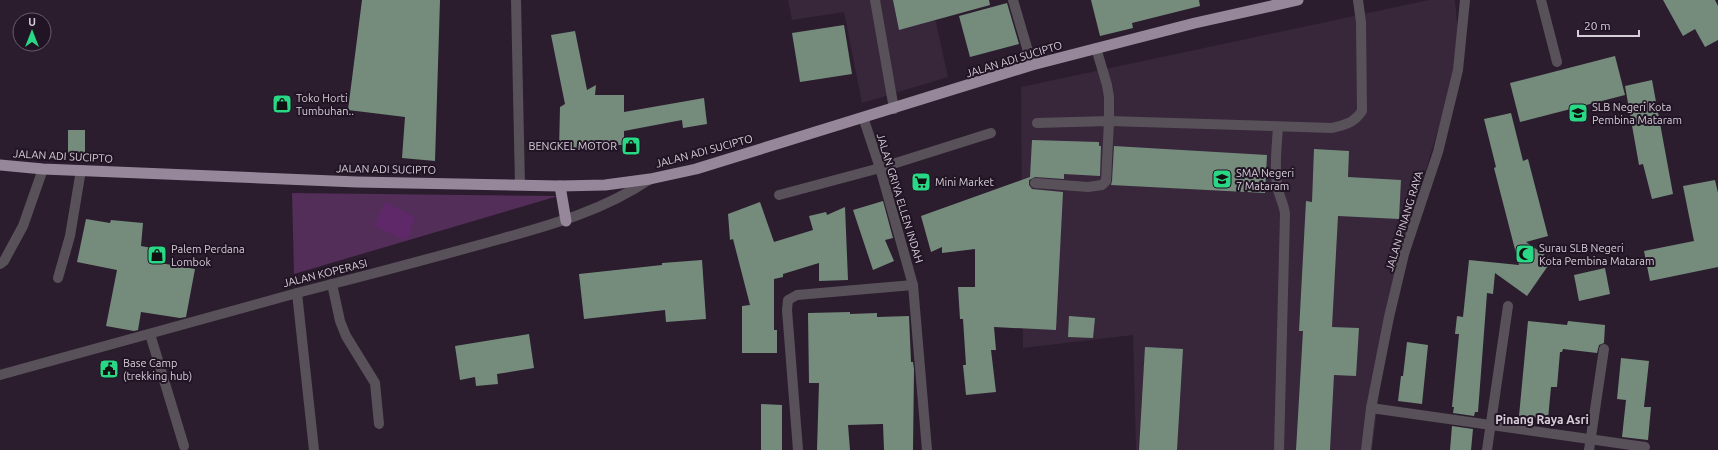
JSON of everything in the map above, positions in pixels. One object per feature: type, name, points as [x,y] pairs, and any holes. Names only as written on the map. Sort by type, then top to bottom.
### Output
[{"type":"highway","name":"JALAN ADI SUCIPTO","points":[[0,165],[43,169],[357,182],[560,186],[605,185],[650,179],[696,169],[863,117],[1096,48],[1195,23],[1298,0]]},
{"type":"highway","points":[[560,186],[566,221]]},
{"type":"street","points":[[516,0],[520,185]]},
{"type":"street","points":[[875,0],[894,109]]},
{"type":"street","points":[[1013,0],[1032,66]]},
{"type":"street","points":[[1541,0],[1557,62]]},
{"type":"street","name":"JALAN PINANG RAYA","points":[[1366,450],[1371,408],[1389,317],[1404,254],[1438,152],[1458,70],[1465,1]]},
{"type":"street","points":[[1037,122],[1109,121],[1332,128],[1345,126],[1358,117],[1362,111],[1361,22],[1358,2]]},
{"type":"street","points":[[1035,183],[1088,187],[1102,185],[1106,181],[1109,121],[1107,84],[1096,48]]},
{"type":"street","name":"JALAN GRIYA ELLEN INDAH","points":[[863,117],[880,168],[913,285],[927,450]]},
{"type":"street","points":[[1278,127],[1276,183],[1284,205],[1285,214],[1279,450]]},
{"type":"street","points":[[779,196],[880,168],[991,133]]},
{"type":"street","points":[[0,264],[4,261],[23,226],[43,169]]},
{"type":"street","points":[[58,278],[70,236],[81,170]]},
{"type":"street","name":"JALAN KOPERASI","points":[[0,375],[297,292],[566,221],[630,193],[650,179]]},
{"type":"street","points":[[332,284],[340,321],[346,336],[375,383],[379,424]]},
{"type":"street","points":[[798,450],[788,300],[797,295],[913,285]]},
{"type":"street","points":[[297,292],[314,450]]},
{"type":"street","points":[[1487,450],[1508,306]]},
{"type":"street","points":[[150,334],[184,446]]},
{"type":"street","points":[[1589,445],[1604,349]]},
{"type":"street","points":[[1371,408],[1490,425],[1589,445],[1645,447]]},
{"type":"shaded area","points":[[788,0],[931,0],[948,77],[862,103],[844,12],[792,20]]},
{"type":"shaded area","name":"SMA Negeri 7 Mataram","points":[[1429,0],[1455,0],[1460,57],[1395,272],[1372,450],[1136,450],[1133,335],[1023,348],[1021,87]]},
{"type":"shaded area","points":[[292,193],[558,196],[294,274]]},
{"type":"shaded area","points":[[385,202],[415,217],[407,241],[374,226]]},
{"type":"building","points":[[362,0],[440,0],[435,161],[402,158],[405,117],[348,110]]},
{"type":"building","points":[[893,0],[989,0],[990,5],[899,30]]},
{"type":"building","points":[[1091,0],[1199,0],[1200,6],[1132,23],[1133,28],[1100,36]]},
{"type":"building","points":[[1663,0],[1715,0],[1718,6],[1718,40],[1705,47],[1695,29],[1683,36]]},
{"type":"building","points":[[1007,3],[1019,44],[970,57],[959,16]]},
{"type":"building","points":[[844,25],[852,74],[800,82],[792,33]]},
{"type":"building","points":[[575,31],[587,90],[596,85],[595,95],[624,95],[624,112],[704,98],[707,124],[683,128],[682,120],[624,131],[624,145],[594,145],[594,150],[559,150],[560,107],[565,104],[551,35]]},
{"type":"building","points":[[1615,56],[1625,95],[1520,122],[1510,83]]},
{"type":"building","points":[[1652,80],[1673,194],[1652,199],[1643,164],[1639,165],[1625,86]]},
{"type":"building","points":[[1511,113],[1523,161],[1528,159],[1548,236],[1526,242],[1552,260],[1527,296],[1495,273],[1493,294],[1487,293],[1478,412],[1475,412],[1474,416],[1453,413],[1454,407],[1452,407],[1459,334],[1455,334],[1457,316],[1463,317],[1469,260],[1519,265],[1494,168],[1496,167],[1484,119]]},
{"type":"building","points":[[68,130],[85,130],[85,155],[68,155]]},
{"type":"building","points":[[1032,140],[1099,142],[1099,146],[1101,146],[1100,176],[1064,174],[1064,179],[1035,177],[1029,180],[1029,185],[1032,189],[1063,192],[1056,330],[994,327],[996,350],[991,350],[996,392],[966,395],[963,365],[966,365],[963,319],[960,319],[958,287],[975,287],[975,249],[942,253],[942,247],[931,252],[921,216],[1030,177]]},
{"type":"building","points":[[1114,146],[1267,155],[1265,193],[1111,185]]},
{"type":"building","points":[[1314,149],[1349,151],[1348,177],[1401,180],[1399,219],[1338,216],[1332,327],[1359,328],[1356,376],[1334,375],[1330,450],[1296,450],[1303,331],[1299,331],[1306,201],[1312,202]]},
{"type":"building","points":[[1715,180],[1718,193],[1718,267],[1650,281],[1644,251],[1694,241],[1683,186]]},
{"type":"building","points":[[883,201],[893,238],[885,240],[894,261],[873,270],[853,210]]},
{"type":"building","points":[[760,202],[774,242],[813,230],[809,216],[826,212],[827,215],[845,207],[848,280],[819,281],[819,263],[783,274],[783,277],[774,279],[774,330],[777,330],[777,353],[742,353],[742,306],[750,305],[733,239],[730,240],[728,214]]},
{"type":"building","points":[[86,219],[110,223],[111,220],[143,223],[141,246],[163,250],[160,263],[195,269],[186,317],[180,318],[141,312],[138,330],[134,331],[106,326],[117,270],[77,262]]},
{"type":"building","points":[[702,260],[706,319],[666,322],[665,310],[584,319],[579,274],[662,265],[662,263]]},
{"type":"building","points":[[1605,268],[1610,294],[1579,301],[1574,275]]},
{"type":"building","points":[[850,312],[850,314],[877,313],[877,317],[909,316],[911,362],[913,362],[914,369],[913,450],[884,450],[883,424],[848,425],[850,450],[817,450],[819,383],[809,383],[808,313]]},
{"type":"building","points":[[1069,316],[1095,318],[1093,338],[1068,337]]},
{"type":"building","points":[[1528,321],[1567,325],[1568,321],[1605,325],[1604,343],[1599,345],[1597,353],[1563,349],[1562,352],[1560,352],[1557,387],[1551,387],[1548,419],[1519,416]]},
{"type":"building","points":[[529,334],[534,368],[497,374],[498,384],[476,386],[475,377],[460,380],[455,346]]},
{"type":"building","points":[[1407,342],[1428,345],[1422,404],[1398,401]]},
{"type":"building","points":[[1145,347],[1183,349],[1177,450],[1139,450]]},
{"type":"building","points":[[1621,358],[1649,361],[1644,407],[1651,407],[1648,440],[1622,437],[1626,400],[1617,399]]},
{"type":"building","points":[[761,404],[782,405],[782,450],[761,450]]},
{"type":"building","points":[[1452,426],[1473,429],[1471,450],[1450,450]]},
{"type":"place","name":"Toko Horti Tumbuhan..","points":[[282,104]]},
{"type":"place","name":"SLB Negeri Kota Pembina Mataram","points":[[1578,113]]},
{"type":"place","name":"BENGKEL MOTOR","points":[[631,146]]},
{"type":"place","name":"SMA Negeri 7 Mataram","points":[[1222,179]]},
{"type":"place","name":"Mini Market","points":[[921,182]]},
{"type":"place","name":"Surau SLB Negeri Kota Pembina Mataram","points":[[1525,254]]},
{"type":"place","name":"Palem Perdana Lombok","points":[[157,255]]},
{"type":"place","name":"Base Camp (trekking hub)","points":[[109,369]]},
{"type":"district","name":"Pinang Raya Asri","points":[[1542,420]]}]
